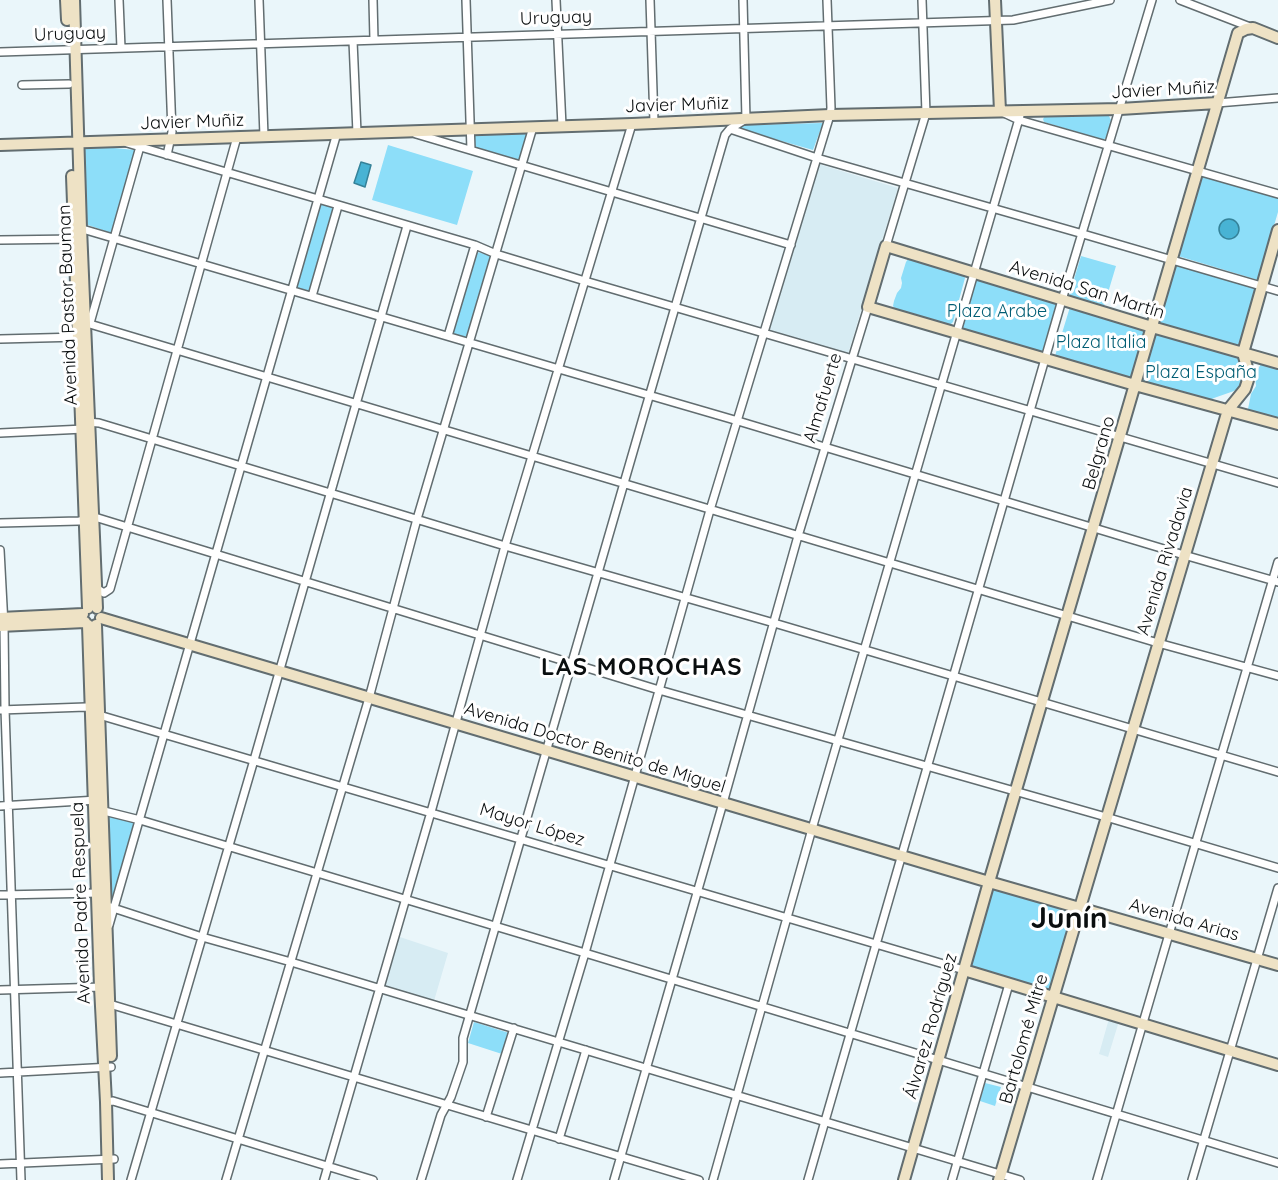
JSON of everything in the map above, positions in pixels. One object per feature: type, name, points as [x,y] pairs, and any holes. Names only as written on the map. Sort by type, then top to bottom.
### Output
[{"type":"main road","name":"Avenida Pastor Bauman","points":[[66,0],[71,50],[77,233],[84,322],[82,337],[91,617]]},
{"type":"main road","name":"Avenida Pastor Bauman","points":[[74,0],[69,84],[74,143]]},
{"type":"main road","points":[[995,0],[1000,111]]},
{"type":"main road","points":[[1238,33],[1253,28],[1278,38]]},
{"type":"main road","name":"Belgrano","points":[[989,882],[1238,33]]},
{"type":"main road","name":"Javier Muñiz","points":[[0,146],[120,141],[141,144],[171,140],[237,137],[830,115],[1000,111],[1020,116],[1217,104]]},
{"type":"main road","name":"Avenida Rivadavia","points":[[1080,907],[1228,410],[1245,389],[1248,380],[1248,370],[1243,353],[1278,230]]},
{"type":"main road","name":"Avenida San Martín","points":[[886,246],[1278,363]]},
{"type":"main road","name":"Almafuerte","points":[[868,307],[886,246]]},
{"type":"main road","points":[[868,307],[1136,386],[1278,424]]},
{"type":"main road","name":"Avenida Pastor Bauman","points":[[88,519],[96,588],[91,617]]},
{"type":"main road","name":"Avenida Doctor Benito de Miguel","points":[[2,622],[91,617],[1080,907]]},
{"type":"main road","name":"Avenida Padre Respuela","points":[[91,617],[101,893],[106,906],[107,933],[104,987]]},
{"type":"main road","name":"Álvarez Rodríguez","points":[[904,1180],[989,882]]},
{"type":"main road","name":"Avenida Padre Respuela","points":[[106,906],[104,987],[111,1159],[108,1180]]},
{"type":"main road","name":"Avenida Arias","points":[[1080,907],[1278,965]]},
{"type":"main road","name":"Bartolomé Mitre","points":[[1000,1177],[1080,907]]},
{"type":"main road","name":"Mayor López","points":[[964,970],[1278,1065]]},
{"type":"main road","name":"Avenida Padre Respuela","points":[[111,1159],[115,1180]]},
{"type":"street","points":[[119,0],[121,48]]},
{"type":"street","points":[[167,0],[172,132],[167,155]]},
{"type":"street","points":[[259,0],[264,136]]},
{"type":"street","points":[[373,0],[374,40]]},
{"type":"street","points":[[466,0],[471,150]]},
{"type":"street","points":[[556,0],[561,126]]},
{"type":"street","points":[[650,0],[654,122]]},
{"type":"street","points":[[421,1180],[441,1115],[452,1097],[463,1062],[462,1041],[469,1015],[725,135],[730,129],[747,119],[742,0]]},
{"type":"street","points":[[517,1180],[636,777],[710,510],[830,115],[827,0]]},
{"type":"street","name":"Almafuerte","points":[[886,246],[926,113],[922,0]]},
{"type":"street","name":"Uruguay","points":[[0,52],[996,21],[1020,19],[1110,0]]},
{"type":"street","points":[[808,1180],[1062,300],[1152,0]]},
{"type":"street","points":[[1180,0],[1253,28]]},
{"type":"street","points":[[1230,18],[1238,33]]},
{"type":"street","points":[[353,41],[357,133]]},
{"type":"street","points":[[22,85],[69,84]]},
{"type":"street","name":"Javier Muñiz","points":[[1217,104],[1278,98]]},
{"type":"street","points":[[713,1180],[812,829],[1020,116],[1109,145],[1278,194]]},
{"type":"street","points":[[324,1180],[406,900],[505,546],[632,124]]},
{"type":"street","points":[[226,1180],[369,698],[417,519],[533,127]]},
{"type":"street","points":[[730,129],[817,158],[1278,291]]},
{"type":"street","points":[[405,131],[791,244]]},
{"type":"street","points":[[337,134],[140,820],[106,906],[202,937],[957,1161],[1000,1177],[1020,1180]]},
{"type":"street","points":[[96,588],[104,593],[110,589],[237,137]]},
{"type":"street","points":[[1278,483],[585,281],[496,254],[475,245],[167,155],[141,144],[84,322],[1158,643],[1278,676]]},
{"type":"street","points":[[312,296],[338,206]]},
{"type":"street","points":[[131,1180],[407,226]]},
{"type":"street","points":[[0,240],[77,233],[113,237],[1275,581]]},
{"type":"street","points":[[448,336],[475,245]]},
{"type":"street","name":"Almafuerte","points":[[614,1180],[798,536],[868,307]]},
{"type":"street","points":[[0,339],[82,337]]},
{"type":"street","points":[[0,433],[85,426],[152,439],[505,546],[1278,772]]},
{"type":"street","points":[[0,523],[98,518],[659,690],[1278,868]]},
{"type":"street","points":[[0,550],[3,709],[12,894],[21,1180]]},
{"type":"street","points":[[1097,1180],[1247,667],[1275,581],[1278,562]]},
{"type":"street","name":"Mayor López","points":[[3,709],[86,707],[95,712],[165,734],[964,970]]},
{"type":"street","points":[[0,806],[99,805],[228,847],[1278,1163]]},
{"type":"street","points":[[1192,1180],[1278,888]]},
{"type":"street","points":[[0,895],[101,893]]},
{"type":"street","points":[[952,1180],[1009,984]]},
{"type":"street","points":[[0,990],[104,987]]},
{"type":"street","points":[[105,1003],[699,1180]]},
{"type":"street","points":[[486,1117],[514,1028]]},
{"type":"street","points":[[559,1139],[586,1050]]},
{"type":"street","points":[[0,1073],[108,1067]]},
{"type":"street","points":[[110,1102],[373,1180]]},
{"type":"street","points":[[0,1164],[111,1159]]},
{"type":"shaded area","points":[[361,162],[371,165],[365,187],[354,183]]},
{"type":"shaded area","points":[[818,164],[898,188],[848,354],[768,330]]},
{"type":"shaded area","points":[[1229,219],[1236,222],[1239,229],[1236,236],[1229,239],[1222,236],[1219,229],[1222,222]]},
{"type":"shaded area","points":[[397,936],[448,953],[434,1001],[383,987]]},
{"type":"shaded area","points":[[1110,1015],[1120,1018],[1108,1057],[1099,1054]]},
{"type":"green space","points":[[1108,114],[1111,120],[1107,137],[1103,140],[1044,122],[1043,119],[1045,116]]},
{"type":"green space","points":[[823,123],[813,150],[740,128],[743,125]]},
{"type":"green space","points":[[531,129],[521,163],[473,149],[472,130]]},
{"type":"green space","points":[[83,145],[135,150],[111,233],[85,224]]},
{"type":"green space","points":[[388,145],[473,171],[457,225],[372,200]]},
{"type":"green space","points":[[1202,176],[1278,198],[1278,212],[1258,280],[1178,256]]},
{"type":"green space","points":[[319,203],[335,207],[311,293],[295,288]]},
{"type":"green space","points":[[477,252],[492,256],[468,339],[452,334]]},
{"type":"green space","points":[[1081,256],[1116,266],[1104,306],[1069,296]]},
{"type":"green space","points":[[908,259],[963,274],[965,278],[951,324],[899,312],[893,306],[901,288],[901,278]]},
{"type":"green space","points":[[1175,265],[1257,288],[1240,347],[1158,323]]},
{"type":"green space","name":"Plaza Arabe","points":[[977,278],[1060,304],[1045,353],[962,329]]},
{"type":"green space","name":"Plaza Italia","points":[[1070,307],[1147,330],[1132,379],[1055,356]]},
{"type":"green space","name":"Plaza España","points":[[1156,332],[1237,355],[1243,378],[1241,387],[1206,402],[1142,381]]},
{"type":"green space","points":[[1264,363],[1278,367],[1278,419],[1251,413],[1248,409],[1251,394],[1256,386],[1255,374]]},
{"type":"green space","points":[[107,815],[136,822],[114,899],[109,897]]},
{"type":"green space","points":[[989,882],[1080,907],[1053,997],[964,970]]},
{"type":"green space","points":[[474,1022],[509,1033],[502,1054],[468,1043]]},
{"type":"green space","points":[[985,1083],[1001,1087],[995,1106],[980,1101]]},
{"type":"district","name":"LAS MOROCHAS","points":[[642,668]]},
{"type":"district","name":"Junín","points":[[1069,919]]}]
